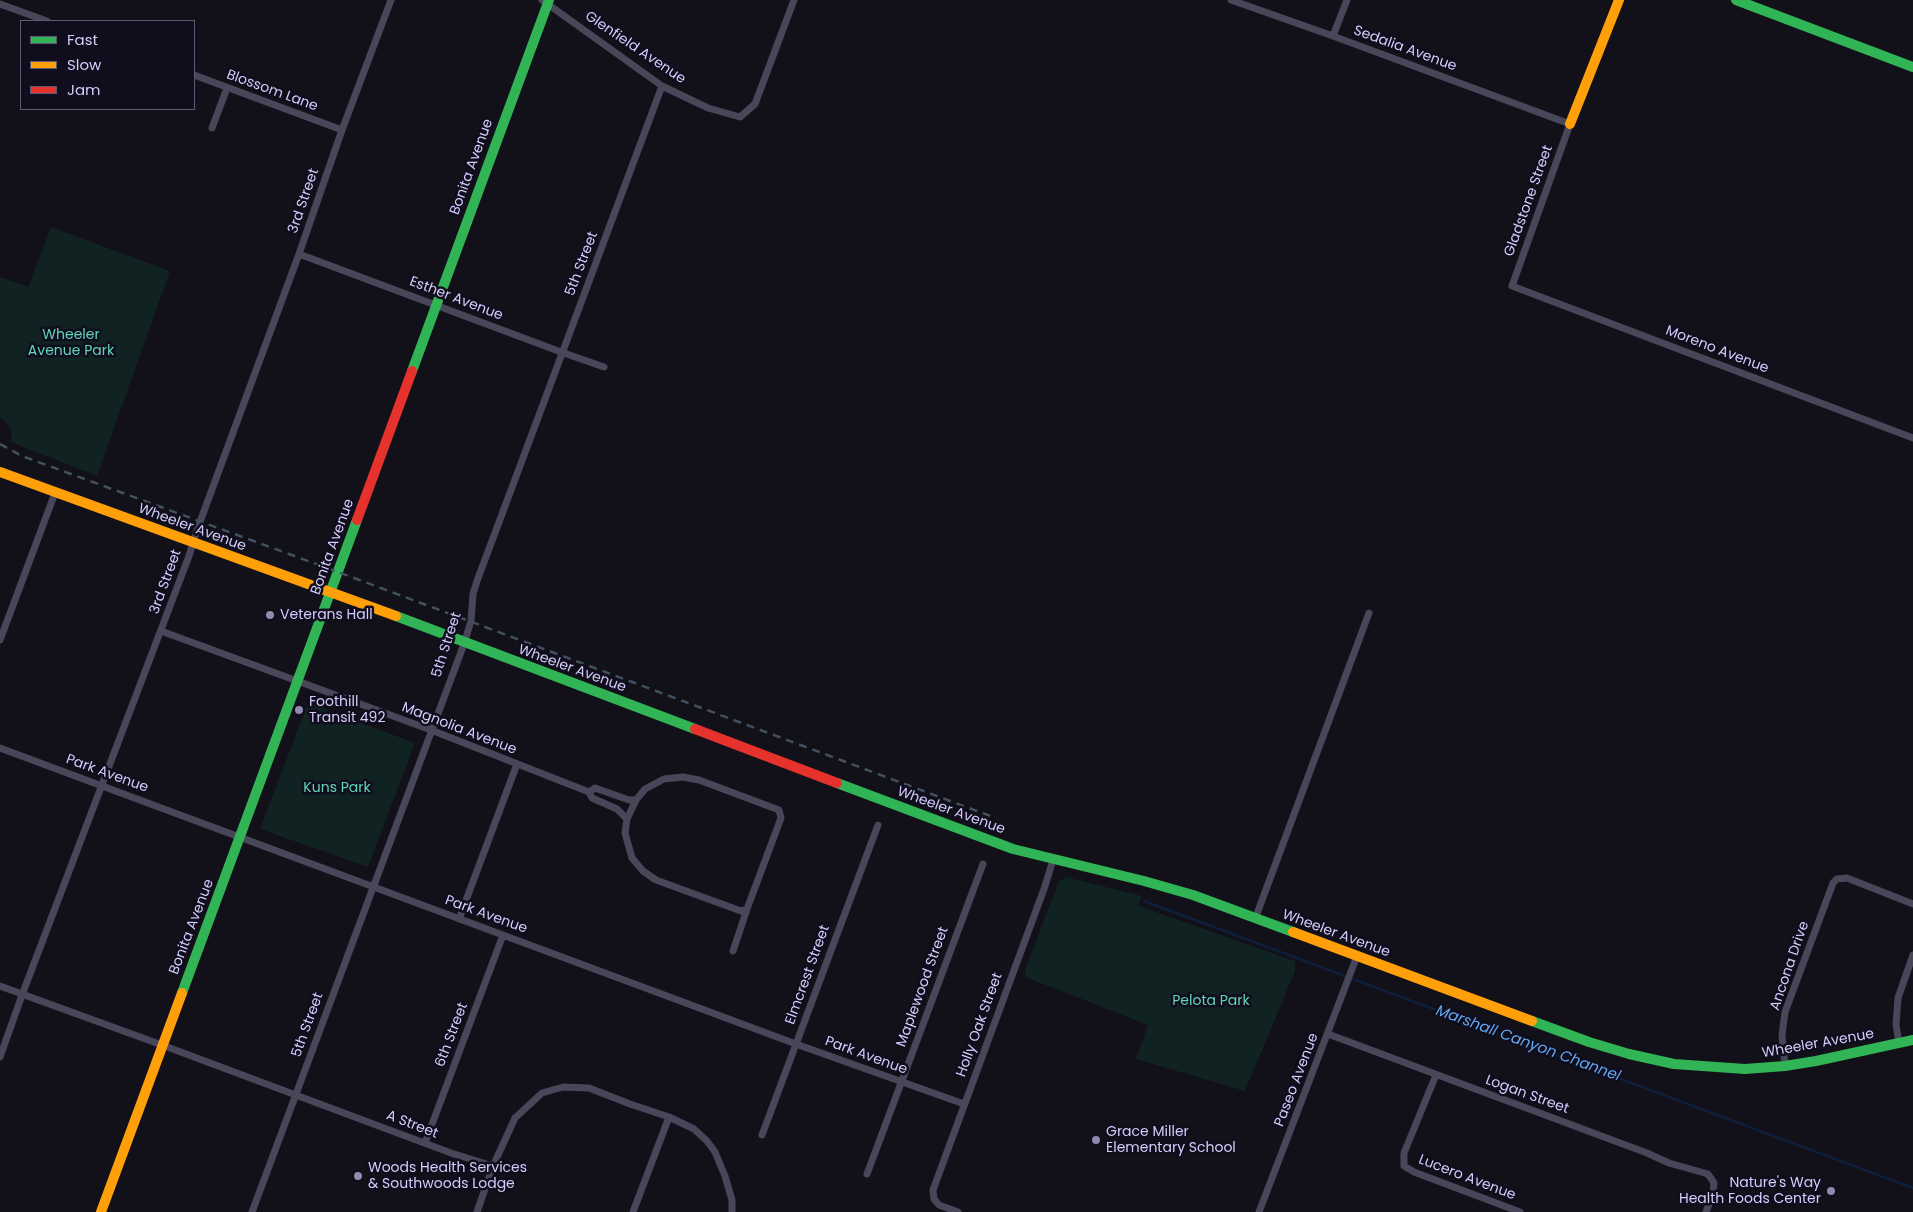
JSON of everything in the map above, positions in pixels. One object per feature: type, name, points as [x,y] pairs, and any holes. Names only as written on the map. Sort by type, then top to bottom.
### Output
[{"type":"main road","points":[[1570,124],[1619,0]]},
{"type":"main road","points":[[1736,0],[1913,67]]},
{"type":"main road","name":"Bonita Avenue","points":[[101,1212],[331,592],[546,1]]},
{"type":"main road","name":"Wheeler Avenue","points":[[0,472],[331,592],[464,644],[1013,849],[1144,880],[1193,895],[1589,1042],[1629,1054],[1674,1064],[1745,1069],[1785,1066],[1913,1040]]},
{"type":"street","name":"3rd Street","points":[[0,1057],[161,631],[299,254],[342,130],[391,0]]},
{"type":"street","name":"Glenfield Avenue","points":[[546,1],[662,86],[708,108],[740,117],[755,104],[794,0]]},
{"type":"street","name":"Sedalia Avenue","points":[[1231,0],[1570,124]]},
{"type":"street","points":[[1333,36],[1347,0]]},
{"type":"street","points":[[0,4],[44,20]]},
{"type":"street","name":"Blossom Lane","points":[[195,76],[342,130]]},
{"type":"street","name":"5th Street","points":[[252,1212],[372,886],[464,644],[471,622],[476,581],[662,86]]},
{"type":"street","points":[[212,128],[226,88]]},
{"type":"street","name":"Gladstone Street","points":[[1512,286],[1570,124]]},
{"type":"street","name":"Esther Avenue","points":[[299,254],[604,366]]},
{"type":"street","name":"Moreno Avenue","points":[[1512,286],[1913,438]]},
{"type":"street","points":[[0,640],[55,493]]},
{"type":"street","points":[[1255,919],[1368,613]]},
{"type":"street","name":"Magnolia Avenue","points":[[161,631],[431,730],[589,792],[592,798],[617,809],[627,819]]},
{"type":"street","name":"Park Avenue","points":[[0,748],[796,1044],[964,1104]]},
{"type":"street","points":[[459,918],[517,764]]},
{"type":"street","points":[[733,951],[781,818],[779,810],[699,780],[683,777],[664,780],[645,789],[636,800],[627,819],[625,833],[632,858],[643,871],[656,880],[741,911],[747,909]]},
{"type":"street","points":[[589,792],[595,788],[629,800],[636,800]]},
{"type":"street","name":"Elmcrest Street","points":[[762,1135],[878,825]]},
{"type":"street","name":"Holly Oak Street","points":[[958,1212],[939,1205],[934,1199],[933,1190],[1050,874],[1053,860]]},
{"type":"street","name":"Maplewood Street","points":[[867,1174],[983,864]]},
{"type":"street","name":"Ancona Drive","points":[[1785,1066],[1782,1035],[1785,1012],[1833,883],[1837,878],[1847,878],[1913,904]]},
{"type":"street","name":"6th Street","points":[[425,1143],[503,935]]},
{"type":"street","points":[[1898,1043],[1896,1025],[1898,998],[1913,955]]},
{"type":"street","name":"Paseo Avenue","points":[[1259,1212],[1357,956]]},
{"type":"street","name":"A Street","points":[[0,986],[425,1143],[493,1166]]},
{"type":"street","name":"Logan Street","points":[[1328,1034],[1640,1150],[1669,1163],[1708,1174],[1714,1183],[1713,1194],[1706,1212]]},
{"type":"street","name":"Lucero Avenue","points":[[1436,1075],[1404,1153],[1404,1166],[1414,1172],[1520,1212]]},
{"type":"street","points":[[477,1212],[493,1166],[515,1118],[542,1093],[563,1087],[589,1088],[694,1129],[707,1141],[715,1152],[732,1200],[732,1212]]},
{"type":"street","points":[[633,1212],[669,1118]]},
{"type":"green space","name":"Wheeler Avenue Park","points":[[51,227],[170,271],[97,476],[11,442],[12,431],[6,422],[0,418],[0,277],[28,287]]},
{"type":"green space","name":"Kuns Park","points":[[308,703],[415,743],[368,867],[260,829]]},
{"type":"green space","name":"Pelota Park","points":[[1066,877],[1142,896],[1139,906],[1295,961],[1295,971],[1245,1091],[1136,1059],[1148,1025],[1025,977],[1025,970],[1059,881]]},
{"type":"waterway","name":"Marshall Canyon Channel","points":[[1144,901],[1913,1188]]},
{"type":"railway","points":[[0,444],[22,456],[993,817]]},
{"type":"traffic: fast","points":[[412,371],[549,0]]},
{"type":"traffic: fast","points":[[1736,0],[1913,67]]},
{"type":"traffic: fast","points":[[182,993],[357,520]]},
{"type":"traffic: fast","points":[[396,616],[695,729]]},
{"type":"traffic: fast","points":[[837,783],[1013,849],[1193,895],[1293,932]]},
{"type":"traffic: fast","points":[[1532,1021],[1589,1042],[1629,1054],[1674,1064],[1745,1069],[1816,1061],[1913,1040]]},
{"type":"traffic: slow","points":[[1570,124],[1619,0]]},
{"type":"traffic: slow","points":[[0,472],[396,616]]},
{"type":"traffic: slow","points":[[1293,932],[1532,1021]]},
{"type":"traffic: slow","points":[[101,1212],[182,993]]},
{"type":"traffic: jam","points":[[357,520],[412,371]]},
{"type":"traffic: jam","points":[[695,729],[837,783]]},
{"type":"place","name":"Veterans Hall","points":[[270,615]]},
{"type":"place","name":"Foothill Transit 492","points":[[299,710]]},
{"type":"place","name":"Grace Miller Elementary School","points":[[1096,1140]]},
{"type":"place","name":"Woods Health Services & Southwoods Lodge","points":[[358,1176]]},
{"type":"place","name":"Nature's Way Health Foods Center","points":[[1831,1191]]}]
